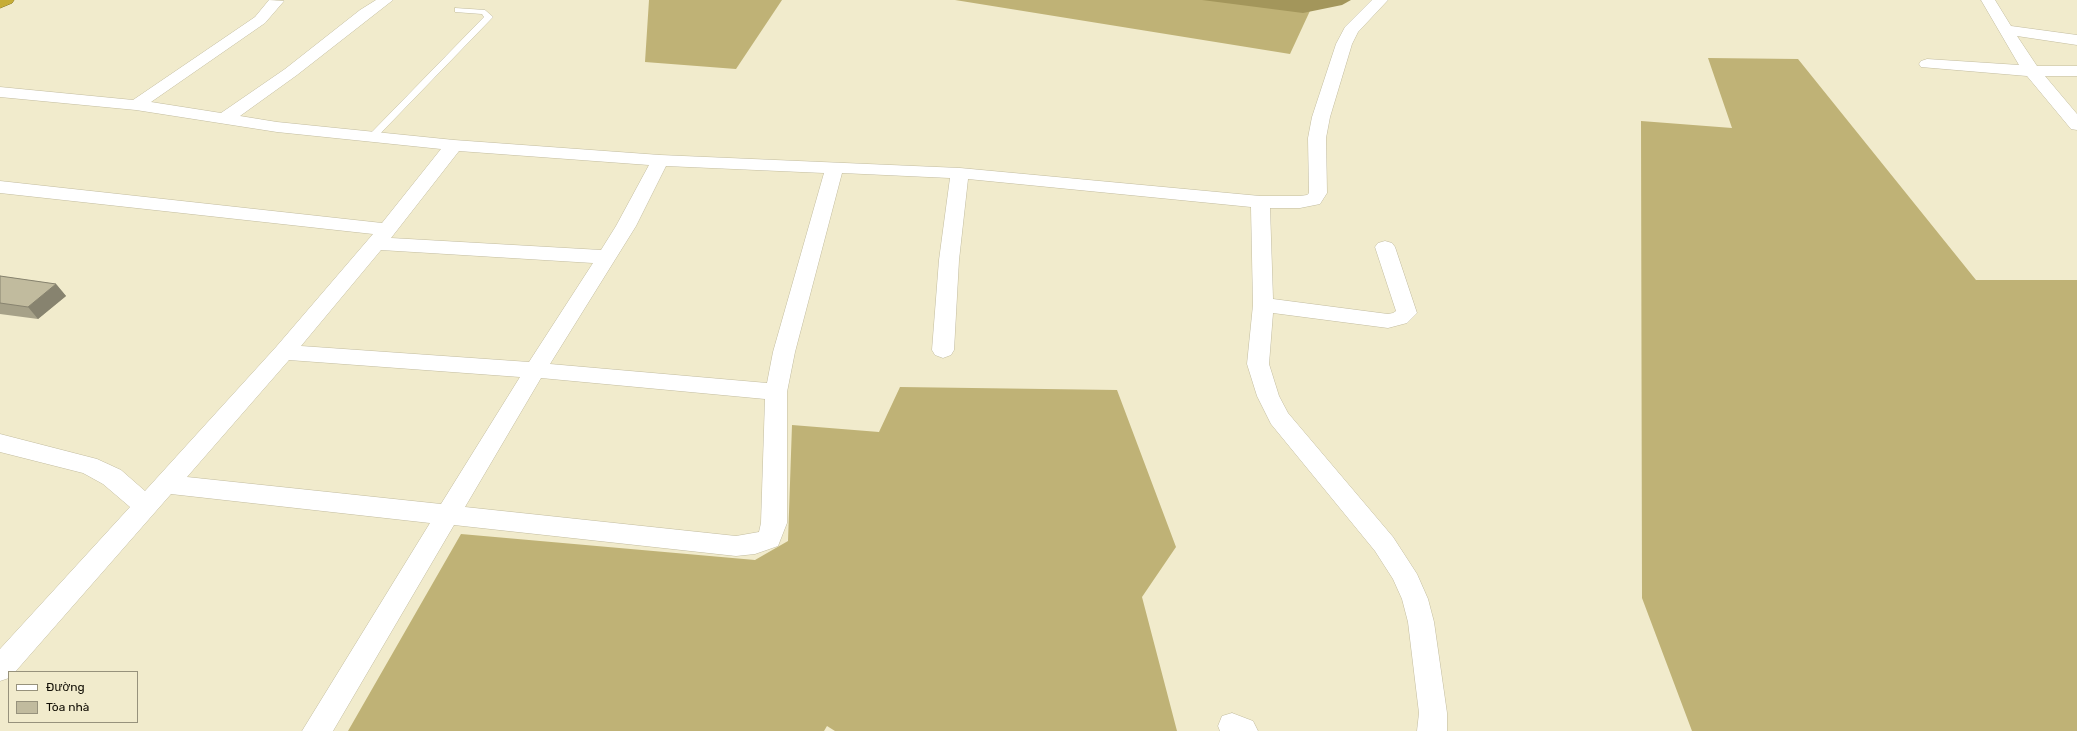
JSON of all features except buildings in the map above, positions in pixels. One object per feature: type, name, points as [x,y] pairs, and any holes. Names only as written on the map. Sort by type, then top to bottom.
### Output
[{"type":"highway","points":[[0,3],[7,0]]},
{"type":"street","points":[[224,119],[290,72],[365,13],[386,0]]},
{"type":"street","points":[[0,92],[136,105],[277,127],[454,144],[660,160],[960,173],[1260,202],[1312,200],[1318,193],[1317,138],[1321,117],[1344,44],[1351,30],[1381,0]]},
{"type":"street","points":[[1988,0],[2033,71],[2077,125]]},
{"type":"street","points":[[136,105],[260,20],[276,1]]},
{"type":"street","points":[[2006,30],[2077,40]]},
{"type":"street","points":[[1926,64],[2033,71],[2077,71]]},
{"type":"street","points":[[0,668],[284,352],[381,236],[454,144]]},
{"type":"street","points":[[317,731],[535,370],[626,226],[660,160]]},
{"type":"street","points":[[166,484],[736,546],[755,544],[769,539],[774,523],[776,392],[784,352],[835,167]]},
{"type":"street","points":[[943,350],[949,260],[960,173]]},
{"type":"street","points":[[0,187],[381,236],[606,257]]},
{"type":"street","points":[[1260,202],[1264,305],[1258,364],[1268,396],[1279,418],[1384,544],[1404,574],[1415,599],[1428,664],[1434,713],[1432,731]]},
{"type":"street","points":[[1264,305],[1388,321],[1400,318],[1407,313],[1385,247]]},
{"type":"street","points":[[284,352],[535,370],[776,392]]},
{"type":"street","points":[[0,443],[90,465],[112,478],[146,506]]},
{"type":"lane","points":[[372,137],[489,16],[485,12],[458,10]]},
{"type":"shaded area","points":[[649,0],[782,0],[736,69],[645,62]]},
{"type":"shaded area","points":[[955,0],[1315,0],[1290,54]]},
{"type":"shaded area","points":[[1202,0],[1351,0],[1342,5],[1303,13]]},
{"type":"shaded area","points":[[1708,58],[1798,59],[1976,280],[2077,280],[2077,731],[1692,731],[1642,598],[1641,121],[1732,128]]},
{"type":"shaded area","points":[[900,387],[1117,390],[1176,547],[1142,597],[1177,731],[835,731],[827,726],[824,731],[348,731],[461,534],[755,560],[788,541],[792,425],[879,432]]}]
